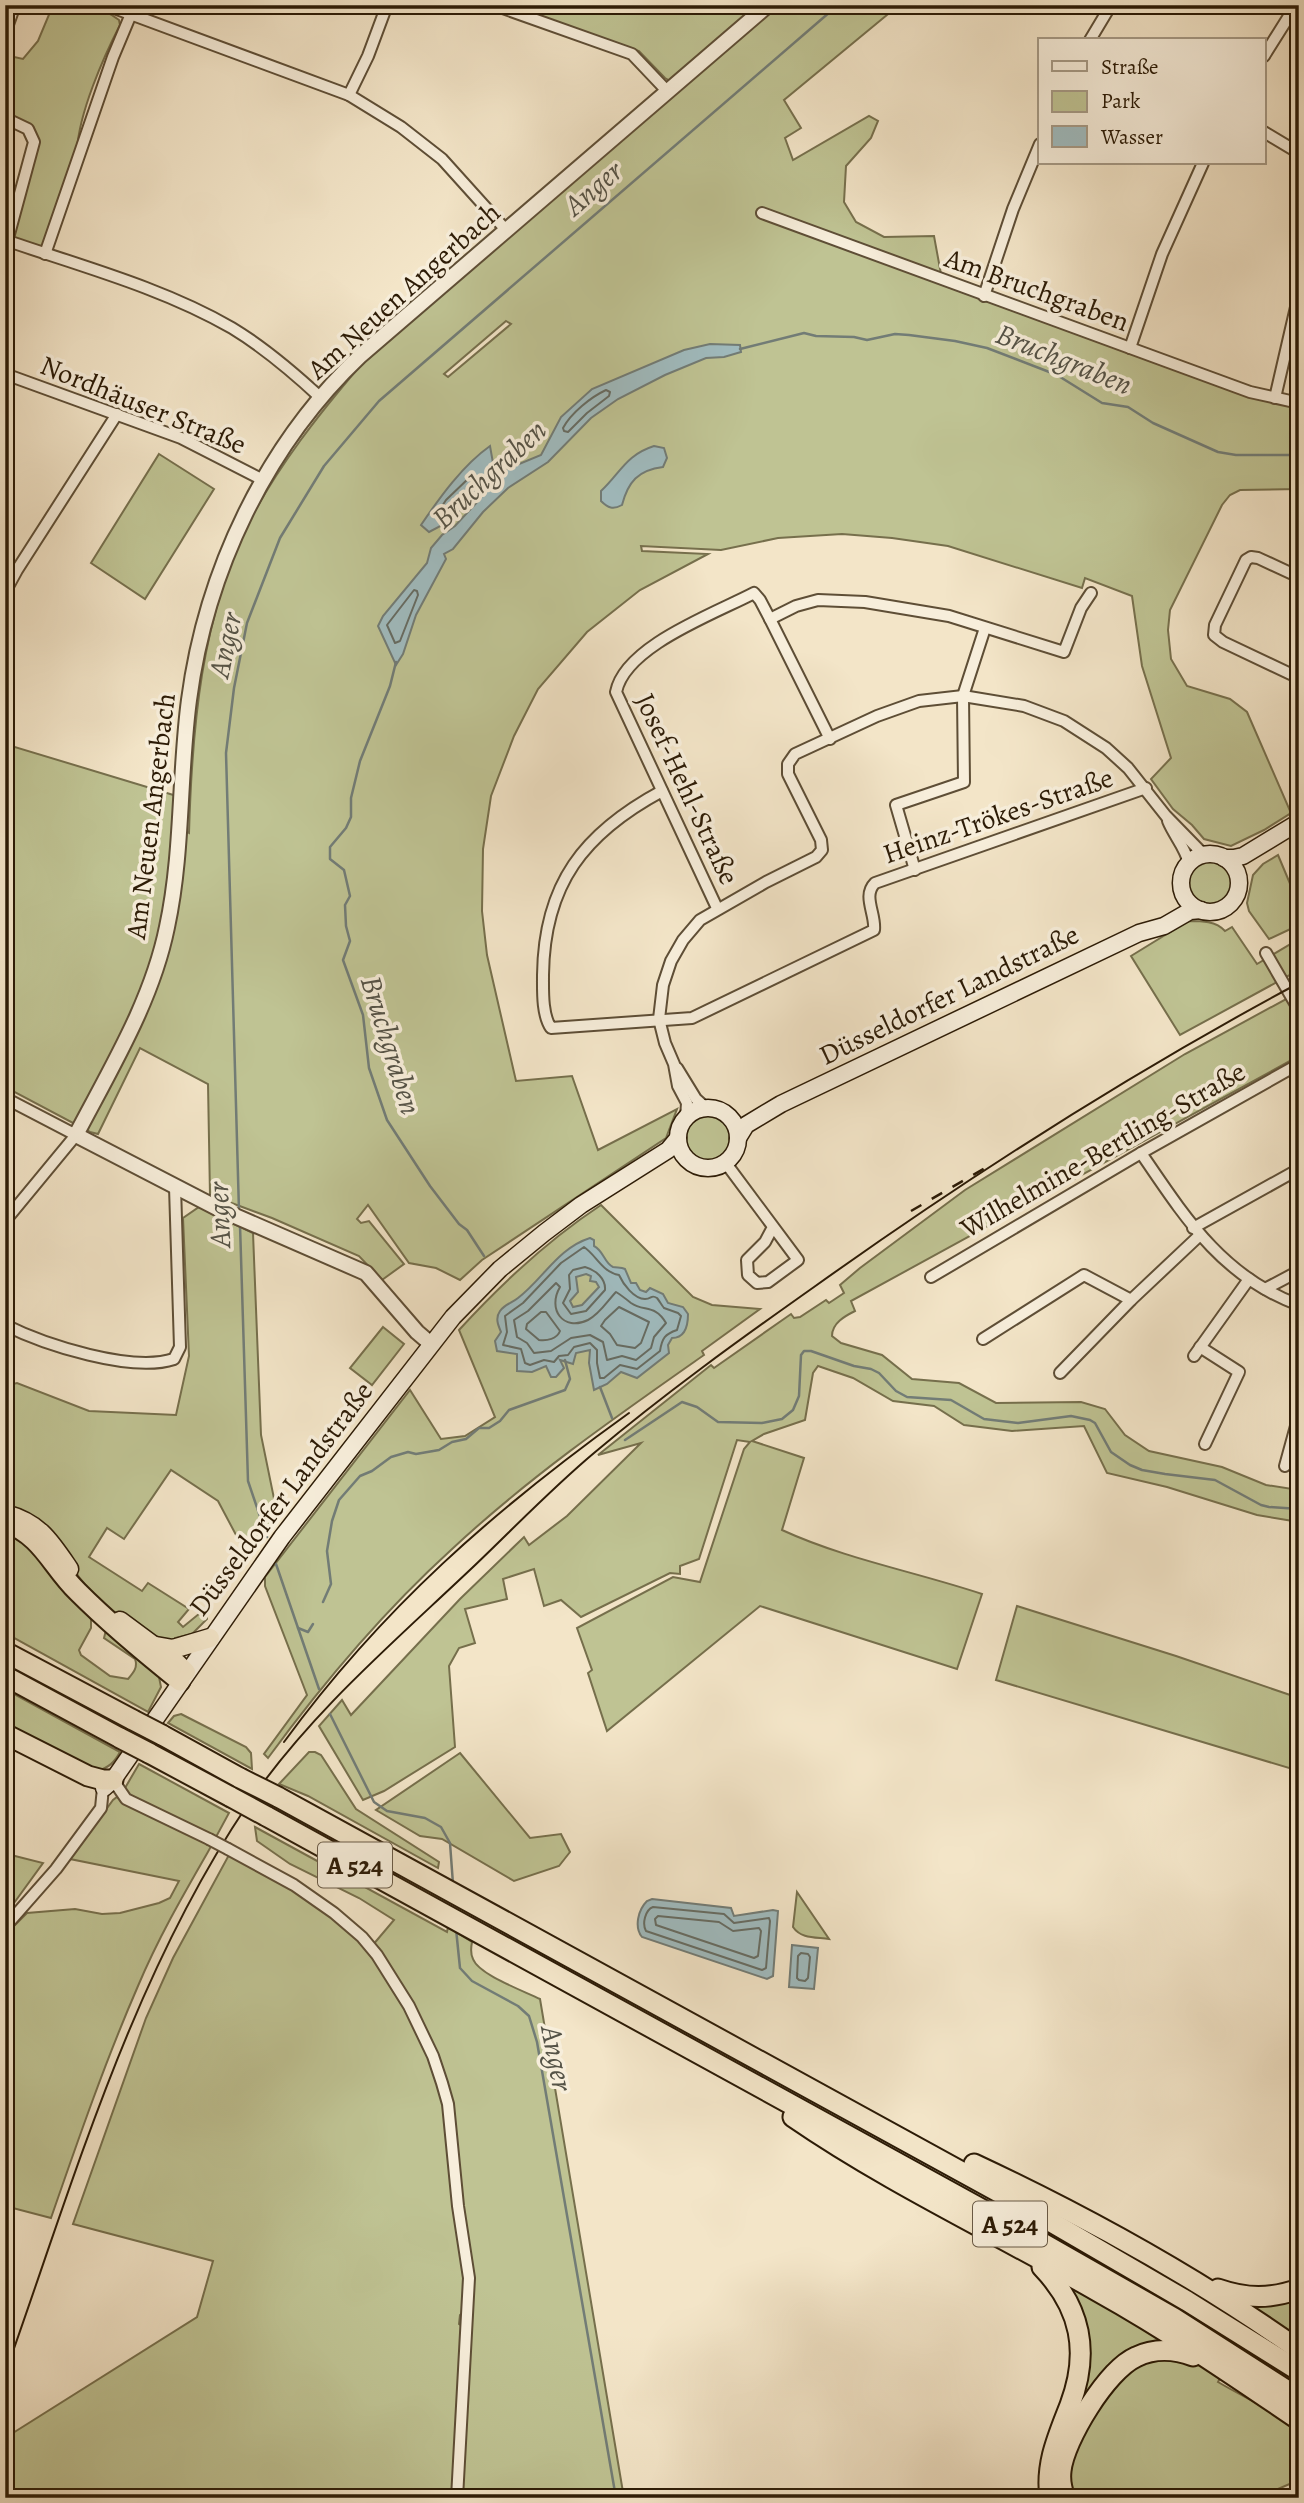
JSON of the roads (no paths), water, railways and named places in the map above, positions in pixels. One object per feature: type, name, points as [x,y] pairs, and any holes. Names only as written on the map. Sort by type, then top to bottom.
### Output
[{"type":"highway","points":[[5,1514],[27,1521],[44,1534],[81,1586],[122,1623],[154,1646],[183,1677]]},
{"type":"highway","points":[[5,1522],[23,1529],[39,1542],[75,1589],[183,1677]]},
{"type":"highway","points":[[154,1646],[173,1649],[210,1638]]},
{"type":"highway","name":"A 524","points":[[7,1652],[278,1797],[1022,2205],[1187,2301],[1299,2371]]},
{"type":"highway","name":"A 524","points":[[5,1676],[866,2144],[1174,2318],[1299,2398]]},
{"type":"highway","points":[[5,1734],[108,1784]]},
{"type":"highway","points":[[5,1742],[90,1786],[108,1784]]},
{"type":"highway","points":[[715,2062],[817,2134],[1142,2318],[1299,2420]]},
{"type":"highway","points":[[860,2115],[981,2168],[1073,2214],[1185,2277],[1299,2350]]},
{"type":"highway","points":[[1010,2244],[1040,2265],[1068,2300],[1082,2353],[1078,2382],[1049,2467],[1050,2498]]},
{"type":"highway","points":[[1185,2277],[1240,2297],[1279,2296],[1299,2289]]},
{"type":"highway","points":[[1065,2498],[1060,2472],[1068,2446],[1095,2398],[1114,2372],[1136,2357],[1158,2351],[1178,2350],[1198,2357],[1241,2380]]},
{"type":"main road","points":[[1284,832],[1248,863],[1239,879],[1237,895],[1227,906],[1214,912],[1201,910],[1189,903],[1183,894],[1182,878],[1189,864],[1204,855],[1224,858],[1243,856],[1299,822]]},
{"type":"main road","points":[[1224,858],[1235,867],[1239,879]]},
{"type":"main road","name":"Düsseldorfer Landstraße","points":[[1139,933],[1174,908],[1183,894]]},
{"type":"main road","name":"Düsseldorfer Landstraße","points":[[738,1138],[746,1125],[781,1104],[1139,933],[1164,926],[1191,911],[1201,910]]},
{"type":"main road","name":"Düsseldorfer Landstraße","points":[[727,1115],[742,1116],[760,1108],[781,1104]]},
{"type":"main road","points":[[706,1108],[727,1115],[735,1124],[738,1138],[734,1152],[725,1162],[706,1167],[688,1160],[678,1138],[686,1117],[706,1108]]},
{"type":"main road","name":"Düsseldorfer Landstraße","points":[[108,1784],[282,1537],[431,1344],[479,1289],[581,1205],[668,1150],[678,1138]]},
{"type":"main road","name":"Düsseldorfer Landstraße","points":[[631,1175],[672,1159],[688,1160]]},
{"type":"street","points":[[5,33],[15,5]]},
{"type":"street","points":[[106,5],[349,95],[401,127],[442,159],[506,230]]},
{"type":"street","points":[[349,95],[368,57],[387,5]]},
{"type":"street","points":[[494,5],[632,54],[668,92]]},
{"type":"street","name":"Am Neuen Angerbach","points":[[76,1135],[135,1022],[163,947],[173,896],[188,710],[199,644],[221,568],[263,480],[321,398],[360,356],[768,5]]},
{"type":"street","points":[[1091,38],[1111,5]]},
{"type":"street","points":[[1266,53],[1296,5]]},
{"type":"street","points":[[45,254],[113,57],[131,14]]},
{"type":"street","points":[[5,118],[28,129],[34,142],[6,244],[45,254],[137,286],[210,316],[273,356],[321,398]]},
{"type":"street","points":[[1266,133],[1299,153]]},
{"type":"street","points":[[984,296],[1013,209],[1038,149]]},
{"type":"street","points":[[1129,348],[1162,254],[1203,164]]},
{"type":"street","name":"Am Bruchgraben","points":[[762,213],[1250,392],[1299,403]]},
{"type":"street","points":[[1275,398],[1299,294]]},
{"type":"street","name":"Nordhäuser Straße","points":[[5,374],[181,438],[263,480]]},
{"type":"street","points":[[5,592],[117,414]]},
{"type":"street","points":[[1299,577],[1258,558],[1245,560],[1215,625],[1214,635],[1223,642],[1299,678]]},
{"type":"street","name":"Josef-Hehl-Straße","points":[[717,908],[616,692],[618,681],[625,670],[652,646],[754,593],[770,619],[830,738]]},
{"type":"street","points":[[770,619],[796,606],[818,600],[836,600],[915,609],[949,616],[1064,652],[1081,608],[1091,593]]},
{"type":"street","points":[[915,870],[896,805],[964,782],[963,696],[985,628]]},
{"type":"street","points":[[686,1117],[687,1103],[678,1086],[674,1064],[659,1019],[663,985],[671,961],[683,940],[700,920],[717,908],[816,857],[822,850],[821,839],[788,774],[788,764],[795,754],[877,716],[919,702],[963,696],[1024,706],[1064,721],[1106,748],[1128,768],[1166,816],[1204,855]]},
{"type":"street","name":"Heinz-Trökes-Straße","points":[[662,791],[614,820],[582,853],[557,895],[549,920],[544,962],[547,1022],[551,1028],[692,1018],[874,930],[875,920],[869,896],[870,888],[875,883],[1146,788]]},
{"type":"street","points":[[1166,816],[1189,864]]},
{"type":"street","points":[[1266,953],[1299,1010]]},
{"type":"street","points":[[674,1064],[695,1099],[706,1108]]},
{"type":"street","name":"Wilhelmine-Bertling-Straße","points":[[931,1277],[1140,1153],[1299,1064]]},
{"type":"street","points":[[5,1098],[231,1215],[366,1273],[417,1332],[431,1344]]},
{"type":"street","points":[[5,1221],[76,1135]]},
{"type":"street","points":[[1140,1153],[1196,1232],[1222,1257],[1265,1289],[1299,1305]]},
{"type":"street","points":[[725,1162],[798,1260],[768,1282],[757,1283],[748,1275],[747,1260],[765,1242],[773,1227]]},
{"type":"street","points":[[1060,1373],[1196,1232],[1299,1168]]},
{"type":"street","points":[[5,1325],[58,1347],[113,1360],[165,1362],[174,1359],[180,1348],[175,1187]]},
{"type":"street","points":[[1265,1289],[1299,1271]]},
{"type":"street","points":[[983,1339],[1084,1275],[1131,1300]]},
{"type":"street","points":[[1205,1444],[1238,1372],[1197,1351],[1250,1279]]},
{"type":"street","points":[[1285,1466],[1299,1415]]},
{"type":"street","points":[[108,1784],[126,1799],[209,1839],[294,1885],[334,1913],[362,1937],[377,1955],[409,2006],[433,2056],[448,2104],[458,2206],[469,2278],[457,2498]]},
{"type":"street","name":"Düsseldorfer Landstraße","points":[[5,1927],[28,1902],[101,1808],[108,1784]]},
{"type":"water","points":[[710,344],[740,345],[741,352],[706,358],[618,399],[591,418],[548,462],[508,488],[483,512],[453,549],[444,554],[446,559],[416,615],[403,654],[396,665],[378,626],[383,616],[427,563],[431,548],[479,500],[500,472],[541,455],[561,417],[592,389],[684,350]]},
{"type":"water","points":[[490,446],[493,463],[474,494],[451,519],[429,532],[421,525],[428,514],[461,472]]},
{"type":"water","points":[[654,446],[664,448],[667,458],[663,467],[647,471],[635,478],[622,505],[608,507],[601,501],[601,491],[630,459]]},
{"type":"water","points":[[590,1238],[594,1240],[594,1246],[610,1265],[625,1269],[631,1283],[636,1283],[640,1290],[646,1292],[650,1288],[663,1294],[668,1303],[683,1307],[688,1314],[685,1330],[680,1336],[672,1338],[668,1345],[669,1353],[637,1378],[621,1372],[607,1384],[594,1390],[589,1363],[590,1350],[576,1353],[573,1364],[560,1360],[564,1368],[556,1377],[551,1377],[546,1366],[532,1372],[517,1371],[517,1354],[497,1351],[495,1341],[501,1332],[497,1319],[502,1309],[527,1290],[560,1256]],"holes":[[[586,1274],[591,1276],[590,1281],[596,1282],[599,1287],[582,1305],[573,1307],[570,1301],[578,1292],[576,1277]]]},
{"type":"water","points":[[652,1899],[731,1908],[734,1916],[778,1911],[773,1976],[767,1979],[642,1937],[638,1928],[639,1914],[647,1901]]},
{"type":"water","points":[[792,1945],[818,1948],[814,1989],[789,1987]]},
{"type":"waterway","name":"Anger","points":[[239,1211],[226,753],[234,688],[247,623],[280,538],[324,466],[379,401],[838,5]]},
{"type":"waterway","name":"Bruchgraben","points":[[740,349],[804,333],[867,340],[895,334],[955,341],[987,348],[1057,375],[1102,403],[1128,407],[1153,423],[1218,452],[1236,455],[1299,455]]},
{"type":"waterway","name":"Bruchgraben","points":[[396,662],[390,686],[360,761],[351,798],[351,817],[346,828],[330,847],[330,859],[344,870],[350,896],[345,905],[350,941],[343,960],[363,1015],[369,1068],[387,1120],[430,1186],[459,1224],[467,1230],[484,1256]]},
{"type":"waterway","name":"Anger","points":[[240,1225],[248,1481],[267,1537]]},
{"type":"waterway","points":[[625,1440],[682,1402],[697,1407],[718,1422],[762,1423],[782,1419],[793,1410],[799,1396],[801,1355],[804,1351],[811,1351],[871,1369],[907,1397],[951,1400],[984,1419],[1018,1423],[1071,1416],[1090,1420],[1095,1423],[1111,1452],[1130,1465],[1142,1470],[1215,1480],[1261,1505],[1299,1509]]},
{"type":"waterway","points":[[323,1602],[331,1584],[327,1551],[332,1521],[339,1500],[360,1476],[391,1457],[408,1452],[416,1454],[439,1450],[452,1442],[466,1439],[479,1428],[489,1428],[500,1421],[509,1410],[565,1390],[570,1379],[565,1360]]},
{"type":"waterway","points":[[600,1387],[612,1418]]},
{"type":"waterway","name":"Anger","points":[[276,1564],[319,1689]]},
{"type":"waterway","points":[[298,1628],[308,1632],[313,1624]]},
{"type":"waterway","name":"Anger","points":[[330,1714],[374,1802],[387,1811],[425,1818],[441,1827],[450,1843],[453,1884]]},
{"type":"waterway","name":"Anger","points":[[456,1929],[460,1968],[472,1981],[518,2006],[529,2016],[537,2042],[616,2498]]},
{"type":"tram line","points":[[5,2374],[109,2081],[171,1938],[207,1870],[248,1804],[272,1771],[325,1709],[562,1481],[620,1431],[702,1368],[873,1246],[1052,1127],[1174,1053],[1299,983]]},
{"type":"tram line","points":[[284,1742],[360,1648],[443,1564],[532,1486],[629,1413]]},
{"type":"railway","points":[[911,1211],[985,1168]]}]
